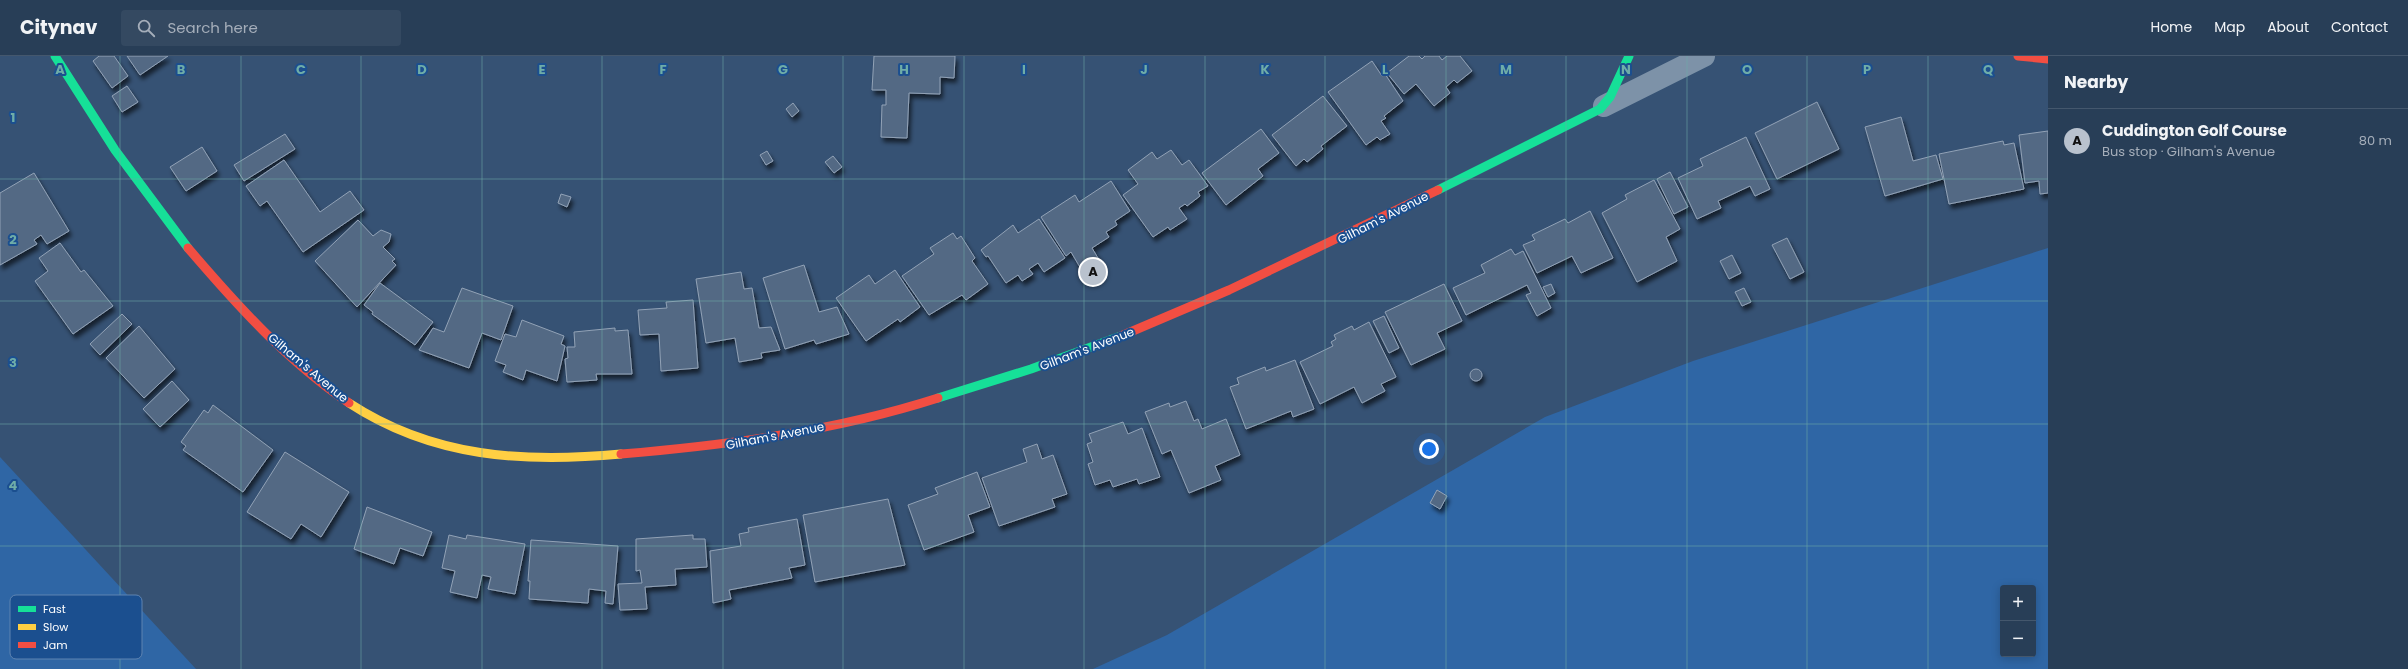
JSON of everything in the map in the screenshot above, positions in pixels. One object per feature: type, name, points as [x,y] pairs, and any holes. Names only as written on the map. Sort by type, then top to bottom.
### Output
[{"type":"street","name":"Gilham's Avenue","points":[[55,56],[88,110],[157,208],[253,319],[304,368],[350,403],[394,428],[443,446],[500,456],[586,457],[660,453],[722,446],[856,421],[936,401],[1017,375],[1113,341],[1337,241],[1704,56]]},
{"type":"street","points":[[1604,106],[1629,56]]},
{"type":"street","points":[[2018,56],[2048,59]]},
{"type":"shaded area","points":[[2048,248],[2048,669],[1093,669],[1167,635],[1545,417],[1693,361]]},
{"type":"shaded area","points":[[0,457],[128,595],[10,595],[10,659],[142,659],[142,611],[196,669],[0,669]]},
{"type":"building","points":[[99,56],[114,56],[128,76],[112,88],[93,61]]},
{"type":"building","points":[[127,56],[168,56],[140,75]]},
{"type":"building","points":[[874,56],[955,56],[954,78],[940,77],[940,94],[909,93],[907,138],[881,137],[882,105],[886,105],[886,90],[872,90]]},
{"type":"building","points":[[1409,56],[1419,56],[1422,59],[1425,56],[1439,56],[1442,60],[1447,56],[1460,56],[1472,71],[1457,83],[1454,80],[1446,87],[1450,93],[1434,106],[1416,84],[1404,94],[1387,73]]},
{"type":"building","points":[[1372,61],[1382,76],[1385,74],[1403,101],[1384,116],[1386,118],[1381,121],[1390,134],[1380,140],[1377,137],[1366,145],[1328,92]]},
{"type":"building","points":[[127,86],[138,102],[122,112],[112,96]]},
{"type":"building","points":[[1323,96],[1347,126],[1321,146],[1323,149],[1307,162],[1304,159],[1296,166],[1272,135]]},
{"type":"building","points":[[1817,102],[1839,149],[1777,179],[1755,133]]},
{"type":"building","points":[[793,103],[799,111],[792,117],[786,109]]},
{"type":"building","points":[[1901,117],[1913,161],[1936,155],[1943,179],[1885,196],[1865,127]]},
{"type":"building","points":[[1261,129],[1279,153],[1258,169],[1263,176],[1226,205],[1202,173]]},
{"type":"building","points":[[2048,131],[2048,193],[2040,194],[2039,181],[2025,183],[2019,135]]},
{"type":"building","points":[[285,134],[295,149],[244,181],[234,165]]},
{"type":"building","points":[[1746,137],[1770,189],[1755,196],[1750,186],[1718,201],[1721,208],[1697,219],[1678,178],[1703,166],[1700,159]]},
{"type":"building","points":[[2003,141],[2004,145],[2014,143],[2024,189],[1949,204],[1939,154]]},
{"type":"building","points":[[202,147],[217,171],[186,191],[170,167]]},
{"type":"building","points":[[1171,150],[1182,165],[1189,160],[1208,186],[1198,192],[1200,196],[1187,206],[1185,204],[1179,208],[1187,219],[1170,230],[1168,227],[1153,237],[1123,195],[1138,184],[1128,170],[1152,152],[1157,159]]},
{"type":"building","points":[[767,151],[773,161],[766,165],[760,155]]},
{"type":"building","points":[[833,156],[842,167],[834,173],[825,162]]},
{"type":"building","points":[[284,160],[320,212],[350,191],[364,210],[303,252],[267,201],[260,206],[246,186]]},
{"type":"building","points":[[1670,172],[1688,207],[1674,214],[1657,179]]},
{"type":"building","points":[[34,173],[69,231],[47,244],[41,235],[34,240],[37,244],[0,265],[0,193]]},
{"type":"building","points":[[1654,180],[1680,229],[1666,237],[1677,261],[1637,282],[1602,213],[1627,199],[1625,195]]},
{"type":"building","points":[[1111,181],[1130,211],[1115,221],[1117,225],[1106,232],[1109,237],[1092,248],[1098,258],[1081,269],[1071,252],[1066,256],[1041,217],[1075,195],[1079,202]]},
{"type":"building","points":[[561,194],[571,197],[567,207],[558,203]]},
{"type":"building","points":[[1590,211],[1613,258],[1581,273],[1572,256],[1537,273],[1523,245],[1535,240],[1532,235],[1565,219],[1568,223]]},
{"type":"building","points":[[1039,219],[1065,258],[1044,272],[1038,263],[1029,269],[1033,274],[1022,281],[1018,275],[1006,283],[988,256],[986,257],[981,250],[1013,225],[1018,233]]},
{"type":"building","points":[[358,220],[373,236],[381,230],[391,234],[389,242],[383,247],[395,259],[392,261],[396,265],[357,307],[315,261]]},
{"type":"building","points":[[953,233],[957,239],[961,236],[975,258],[972,261],[988,284],[966,300],[962,295],[929,315],[902,276],[934,254],[930,248]]},
{"type":"building","points":[[1787,238],[1804,272],[1790,279],[1772,245]]},
{"type":"building","points":[[60,243],[81,272],[84,270],[113,306],[73,334],[35,281],[48,271],[39,258]]},
{"type":"building","points":[[1511,249],[1515,255],[1523,251],[1551,308],[1537,316],[1526,295],[1531,293],[1527,285],[1466,315],[1453,288],[1485,273],[1481,265]]},
{"type":"building","points":[[1732,255],[1741,273],[1729,279],[1720,261]]},
{"type":"building","points":[[804,265],[819,312],[837,307],[849,334],[816,344],[814,340],[785,349],[763,278]]},
{"type":"building","points":[[895,270],[920,307],[900,322],[898,319],[866,341],[836,298],[869,275],[875,284]]},
{"type":"building","points":[[741,272],[744,289],[752,288],[759,328],[771,327],[780,350],[761,353],[762,358],[739,362],[735,338],[706,343],[696,279]]},
{"type":"building","points":[[380,283],[433,322],[415,345],[372,314],[373,312],[364,305]]},
{"type":"building","points":[[1444,284],[1462,321],[1437,333],[1445,349],[1411,365],[1385,312]]},
{"type":"building","points":[[1551,284],[1555,293],[1548,297],[1543,287]]},
{"type":"building","points":[[462,288],[513,306],[501,340],[482,333],[469,368],[419,350],[433,328],[444,332]]},
{"type":"building","points":[[1744,288],[1751,302],[1742,306],[1735,292]]},
{"type":"building","points":[[693,300],[698,368],[661,371],[659,334],[640,335],[638,310],[667,308],[666,302]]},
{"type":"building","points":[[122,314],[132,324],[100,355],[90,344]]},
{"type":"building","points":[[1384,316],[1399,348],[1389,353],[1373,321]]},
{"type":"building","points":[[522,320],[564,336],[561,344],[565,346],[557,381],[526,370],[523,380],[503,372],[506,365],[495,361],[505,334],[516,337]]},
{"type":"building","points":[[1369,322],[1396,377],[1381,384],[1385,391],[1362,403],[1354,387],[1320,404],[1300,362],[1333,346],[1331,342],[1336,339],[1334,335],[1352,326],[1354,330]]},
{"type":"building","points":[[139,326],[175,369],[144,398],[106,358]]},
{"type":"building","points":[[615,328],[615,331],[628,330],[632,374],[596,374],[597,380],[567,382],[565,359],[568,358],[567,347],[575,347],[574,332]]},
{"type":"building","points":[[1295,360],[1314,409],[1293,417],[1291,411],[1246,429],[1230,387],[1239,384],[1237,378],[1265,367],[1266,371]]},
{"type":"building","points":[[1478,369],[1481,370],[1481,380],[1474,381],[1471,380],[1470,373],[1471,370]]},
{"type":"building","points":[[172,381],[189,400],[160,427],[143,409]]},
{"type":"building","points":[[1186,401],[1194,421],[1198,419],[1202,429],[1226,419],[1240,455],[1215,466],[1221,480],[1189,493],[1171,450],[1162,454],[1145,412],[1169,403],[1170,407]]},
{"type":"building","points":[[213,405],[273,450],[243,492],[183,450],[186,446],[181,442],[204,410],[208,413]]},
{"type":"building","points":[[1123,422],[1128,434],[1142,428],[1160,477],[1139,484],[1137,479],[1113,487],[1110,480],[1095,485],[1088,464],[1093,462],[1087,444],[1092,442],[1089,434]]},
{"type":"building","points":[[1037,444],[1042,459],[1053,455],[1067,494],[1052,499],[1055,507],[999,526],[982,478],[1027,462],[1023,449]]},
{"type":"building","points":[[285,452],[349,492],[321,537],[301,524],[291,539],[247,512]]},
{"type":"building","points":[[977,472],[990,507],[968,515],[974,532],[924,550],[908,505],[938,494],[935,488]]},
{"type":"building","points":[[1437,490],[1447,496],[1440,509],[1430,503]]},
{"type":"building","points":[[888,499],[905,565],[815,582],[803,515]]},
{"type":"building","points":[[367,507],[432,532],[423,556],[400,548],[394,564],[354,549]]},
{"type":"building","points":[[797,519],[805,565],[789,568],[792,578],[729,590],[731,599],[713,603],[710,551],[741,546],[739,534],[749,532],[748,528]]},
{"type":"building","points":[[449,535],[466,539],[467,535],[525,544],[515,594],[488,589],[491,577],[482,575],[477,598],[450,592],[455,571],[442,568]]},
{"type":"building","points":[[693,535],[693,539],[705,539],[707,567],[675,569],[676,585],[645,587],[647,609],[620,610],[618,584],[642,583],[640,570],[636,571],[636,539]]},
{"type":"building","points":[[531,540],[618,546],[613,604],[605,603],[606,591],[589,589],[588,603],[529,599],[530,581],[528,581]]},
{"type":"traffic: fast","points":[[55,56],[115,150],[188,248]]},
{"type":"traffic: fast","points":[[1438,190],[1600,109],[1610,97],[1629,56]]},
{"type":"traffic: fast","points":[[938,398],[1031,369],[1121,336]]},
{"type":"traffic: slow","points":[[349,403],[381,421],[413,435],[446,446],[514,456],[549,458],[621,454]]},
{"type":"traffic: jam","points":[[2018,56],[2048,59]]},
{"type":"traffic: jam","points":[[1121,336],[1229,290],[1438,190]]},
{"type":"traffic: jam","points":[[188,248],[263,331],[304,369],[349,403]]},
{"type":"traffic: jam","points":[[621,454],[741,441],[821,428],[899,410],[938,398]]},
{"type":"place","name":"Cuddington Golf Course","points":[[1093,272]]}]
